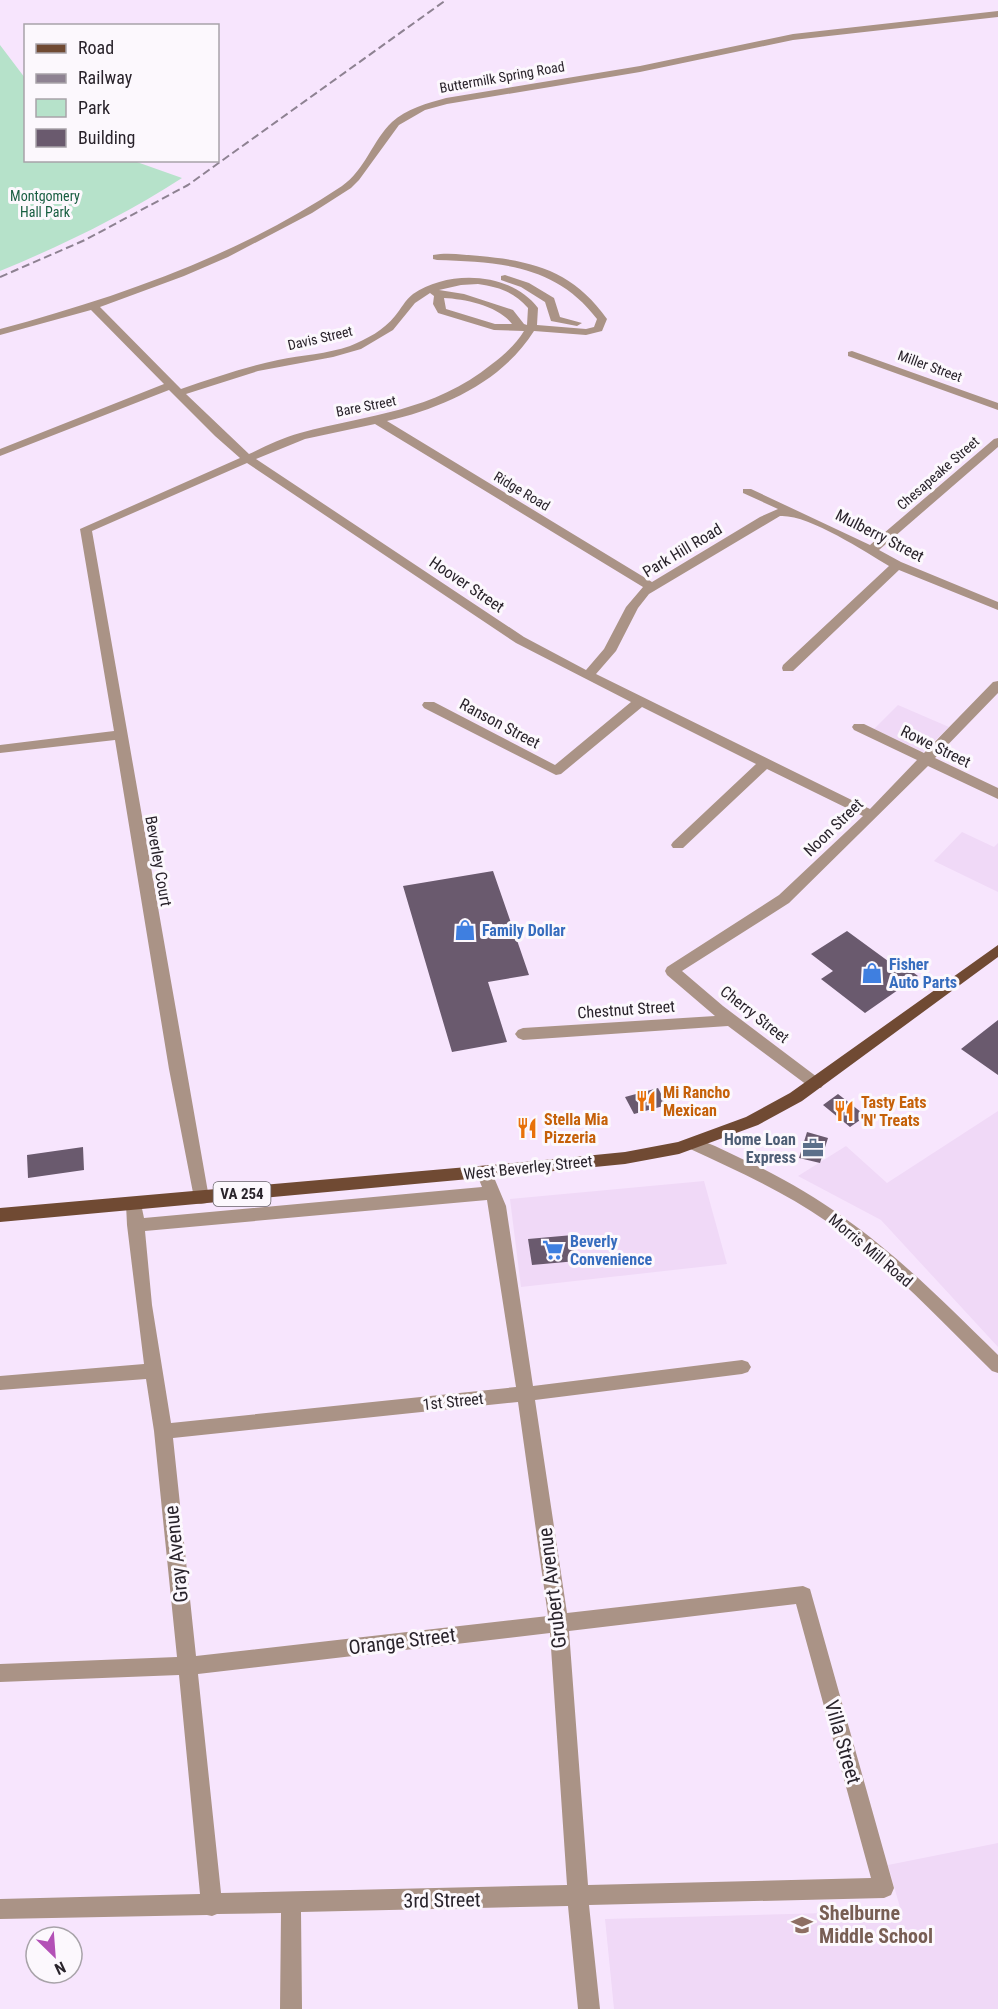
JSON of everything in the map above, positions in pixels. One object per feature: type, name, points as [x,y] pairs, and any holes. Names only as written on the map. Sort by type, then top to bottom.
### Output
[{"type":"main road","name":"West Beverley Street","points":[[0,1215],[625,1158],[694,1144],[770,1113],[816,1084],[998,950]]},
{"type":"street","name":"Buttermilk Spring Road","points":[[0,332],[93,306],[240,247],[325,200],[356,178],[394,126],[408,115],[430,106],[500,91],[640,69],[776,40],[998,14]]},
{"type":"street","points":[[452,258],[464,273],[501,278],[536,290],[550,300],[555,319],[600,326]]},
{"type":"street","points":[[452,258],[500,261],[556,278],[578,291],[602,320],[600,326],[586,332],[494,327],[442,311],[435,292],[457,295],[510,312],[527,328],[534,320],[533,308],[520,294],[442,267],[452,258]]},
{"type":"street","name":"Davis Street","points":[[0,453],[175,388],[355,348],[391,326],[413,299],[435,292],[442,267]]},
{"type":"street","name":"Hoover Street","points":[[93,306],[247,459],[520,640],[872,815]]},
{"type":"street","name":"Bare Street","points":[[86,529],[287,441],[319,431],[377,420],[424,407],[461,391],[489,373],[509,355],[527,328]]},
{"type":"street","name":"Miller Street","points":[[852,354],[998,407]]},
{"type":"street","name":"Ridge Road","points":[[377,420],[652,587]]},
{"type":"street","name":"Chesapeake Street","points":[[870,551],[998,441]]},
{"type":"street","name":"Mulberry Street","points":[[747,491],[846,536],[897,565],[998,606]]},
{"type":"street","name":"Park Hill Road","points":[[588,675],[610,651],[634,605],[652,587],[774,515],[795,513]]},
{"type":"street","name":"Beverley Court","points":[[86,529],[201,1198]]},
{"type":"street","points":[[788,668],[897,565]]},
{"type":"street","name":"Noon Street","points":[[672,971],[784,899],[872,815],[998,685]]},
{"type":"street","name":"Ranson Street","points":[[429,705],[556,771],[641,701]]},
{"type":"street","name":"Rowe Street","points":[[859,727],[998,794]]},
{"type":"street","points":[[0,749],[37,747],[120,735]]},
{"type":"street","points":[[678,845],[765,763]]},
{"type":"street","name":"Cherry Street","points":[[672,971],[816,1084]]},
{"type":"street","name":"Chestnut Street","points":[[523,1034],[732,1020]]},
{"type":"street","name":"Morris Mill Road","points":[[694,1144],[792,1191],[846,1226],[900,1271],[998,1366]]},
{"type":"street","name":"Grubert Avenue","points":[[484,1172],[498,1206],[559,1623],[578,1897],[589,2009]]},
{"type":"street","name":"West Beverley Street","points":[[135,1225],[492,1193]]},
{"type":"street","name":"Gray Avenue","points":[[134,1204],[144,1305],[163,1431],[213,1906]]},
{"type":"street","name":"1st Street","points":[[163,1431],[525,1394],[742,1367]]},
{"type":"street","points":[[0,1383],[155,1371]]},
{"type":"street","name":"Orange Street","points":[[0,1673],[188,1666],[802,1595]]},
{"type":"street","name":"Villa Street","points":[[802,1595],[884,1888]]},
{"type":"street","name":"3rd Street","points":[[0,1909],[213,1906],[884,1888]]},
{"type":"street","points":[[291,1904],[291,2009]]},
{"type":"shaded area","points":[[898,705],[949,727],[923,752],[874,729]]},
{"type":"shaded area","points":[[962,832],[994,847],[998,843],[998,892],[934,861]]},
{"type":"shaded area","points":[[998,1111],[998,1347],[881,1220],[798,1176],[846,1146],[887,1183]]},
{"type":"shaded area","points":[[704,1181],[727,1264],[521,1287],[510,1199]]},
{"type":"shaded area","name":"Shelburne Middle School","points":[[998,1843],[998,2009],[614,2009],[605,1919],[901,1911],[888,1865]]},
{"type":"green space","name":"Montgomery Hall Park","points":[[0,45],[24,77],[24,162],[137,162],[182,178],[93,229],[0,271]]},
{"type":"building","name":"Family Dollar","points":[[493,871],[529,975],[488,982],[507,1042],[452,1052],[403,886]]},
{"type":"building","name":"Fisher Auto Parts","points":[[847,931],[888,961],[894,958],[918,976],[865,1013],[821,979],[833,971],[811,954]]},
{"type":"building","points":[[998,1020],[998,1075],[961,1049]]},
{"type":"building","name":"Mi Rancho Mexican","points":[[658,1088],[667,1105],[634,1114],[625,1097]]},
{"type":"building","name":"Tasty Eats 'N' Treats","points":[[838,1094],[866,1116],[850,1127],[823,1105]]},
{"type":"building","name":"Home Loan Express","points":[[807,1132],[828,1138],[820,1163],[799,1158]]},
{"type":"building","points":[[83,1147],[84,1170],[28,1178],[27,1155]]},
{"type":"building","name":"Beverly Convenience","points":[[573,1235],[577,1261],[532,1265],[528,1239]]},
{"type":"railway","points":[[0,277],[85,240],[188,185],[446,0]]},
{"type":"place","name":"Family Dollar","points":[[465,930]]},
{"type":"place","name":"Fisher Auto Parts","points":[[872,973]]},
{"type":"place","name":"Mi Rancho Mexican","points":[[646,1101]]},
{"type":"place","name":"Tasty Eats 'N' Treats","points":[[844,1111]]},
{"type":"place","name":"Stella Mia Pizzeria","points":[[527,1128]]},
{"type":"place","name":"Home Loan Express","points":[[813,1148]]},
{"type":"place","name":"Beverly Convenience","points":[[553,1250]]},
{"type":"place","name":"Shelburne Middle School","points":[[802,1925]]}]
